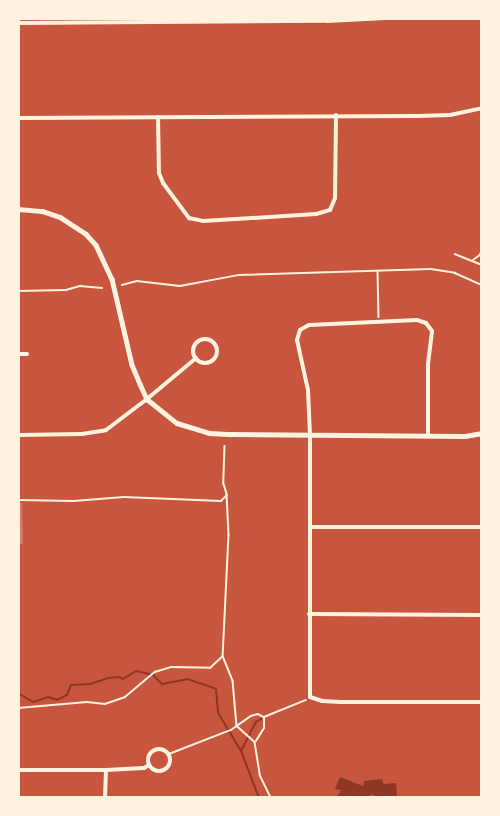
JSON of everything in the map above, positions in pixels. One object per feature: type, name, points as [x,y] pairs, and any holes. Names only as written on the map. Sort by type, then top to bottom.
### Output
[{"type":"street","points":[[18,23],[43,20],[386,18]]},
{"type":"street","points":[[18,118],[450,115],[482,108]]},
{"type":"street","points":[[158,117],[159,173],[163,183],[189,218],[203,221],[316,214],[330,210],[335,198],[336,115]]},
{"type":"street","points":[[18,209],[42,211],[60,217],[86,234],[96,245],[112,279],[132,364],[147,399],[177,423],[190,429],[231,434],[465,436],[482,432]]},
{"type":"street","points":[[428,435],[427,371],[431,327],[417,320],[309,325],[300,330],[297,340],[308,390],[310,435],[308,686],[313,698],[341,702],[482,702]]},
{"type":"street","points":[[209,339],[216,345],[217,354],[211,361],[202,362],[196,358],[194,347],[200,340],[209,339]]},
{"type":"street","points":[[18,354],[27,354]]},
{"type":"street","points":[[18,435],[95,433],[112,426],[196,358]]},
{"type":"street","points":[[310,526],[482,527]]},
{"type":"street","points":[[309,614],[482,615]]},
{"type":"street","points":[[157,748],[170,754],[171,763],[166,770],[158,771],[149,765],[151,752],[157,748]]},
{"type":"street","points":[[18,770],[106,770],[144,768],[149,765]]},
{"type":"street","points":[[105,798],[106,770]]},
{"type":"path","points":[[472,261],[480,255],[482,249]]},
{"type":"path","points":[[455,254],[482,265]]},
{"type":"path","points":[[480,255],[482,259]]},
{"type":"path","points":[[122,285],[137,281],[180,286],[239,275],[431,269],[454,273],[482,285]]},
{"type":"path","points":[[378,270],[380,322]]},
{"type":"path","points":[[18,291],[66,290],[80,286],[102,288]]},
{"type":"path","points":[[225,446],[224,484],[228,508],[223,656],[233,681],[237,726],[255,742],[260,775],[271,798]]},
{"type":"path","points":[[220,501],[227,494]]},
{"type":"path","points":[[18,500],[74,501],[124,497],[220,501],[228,508]]},
{"type":"path","points":[[18,708],[87,702],[105,704],[125,697],[155,672],[171,667],[210,668],[223,656]]},
{"type":"path","points":[[170,754],[231,730],[251,716],[258,714],[264,717],[313,698]]},
{"type":"path","points":[[255,742],[264,728],[264,717]]},
{"type":"shaded area","points":[[340,777],[363,786],[364,781],[382,779],[383,784],[396,783],[397,798],[375,798],[373,794],[365,798],[336,798],[341,790],[335,789]]},
{"type":"building","points":[[18,503],[22,503],[23,544],[18,544]]},
{"type":"waterway","points":[[18,693],[33,702],[48,697],[57,700],[67,695],[71,685],[90,684],[108,678],[123,679],[136,671],[153,675],[162,684],[187,679],[216,689],[218,713],[241,751],[259,798]]},
{"type":"waterway","points":[[241,751],[256,722],[261,719]]}]
